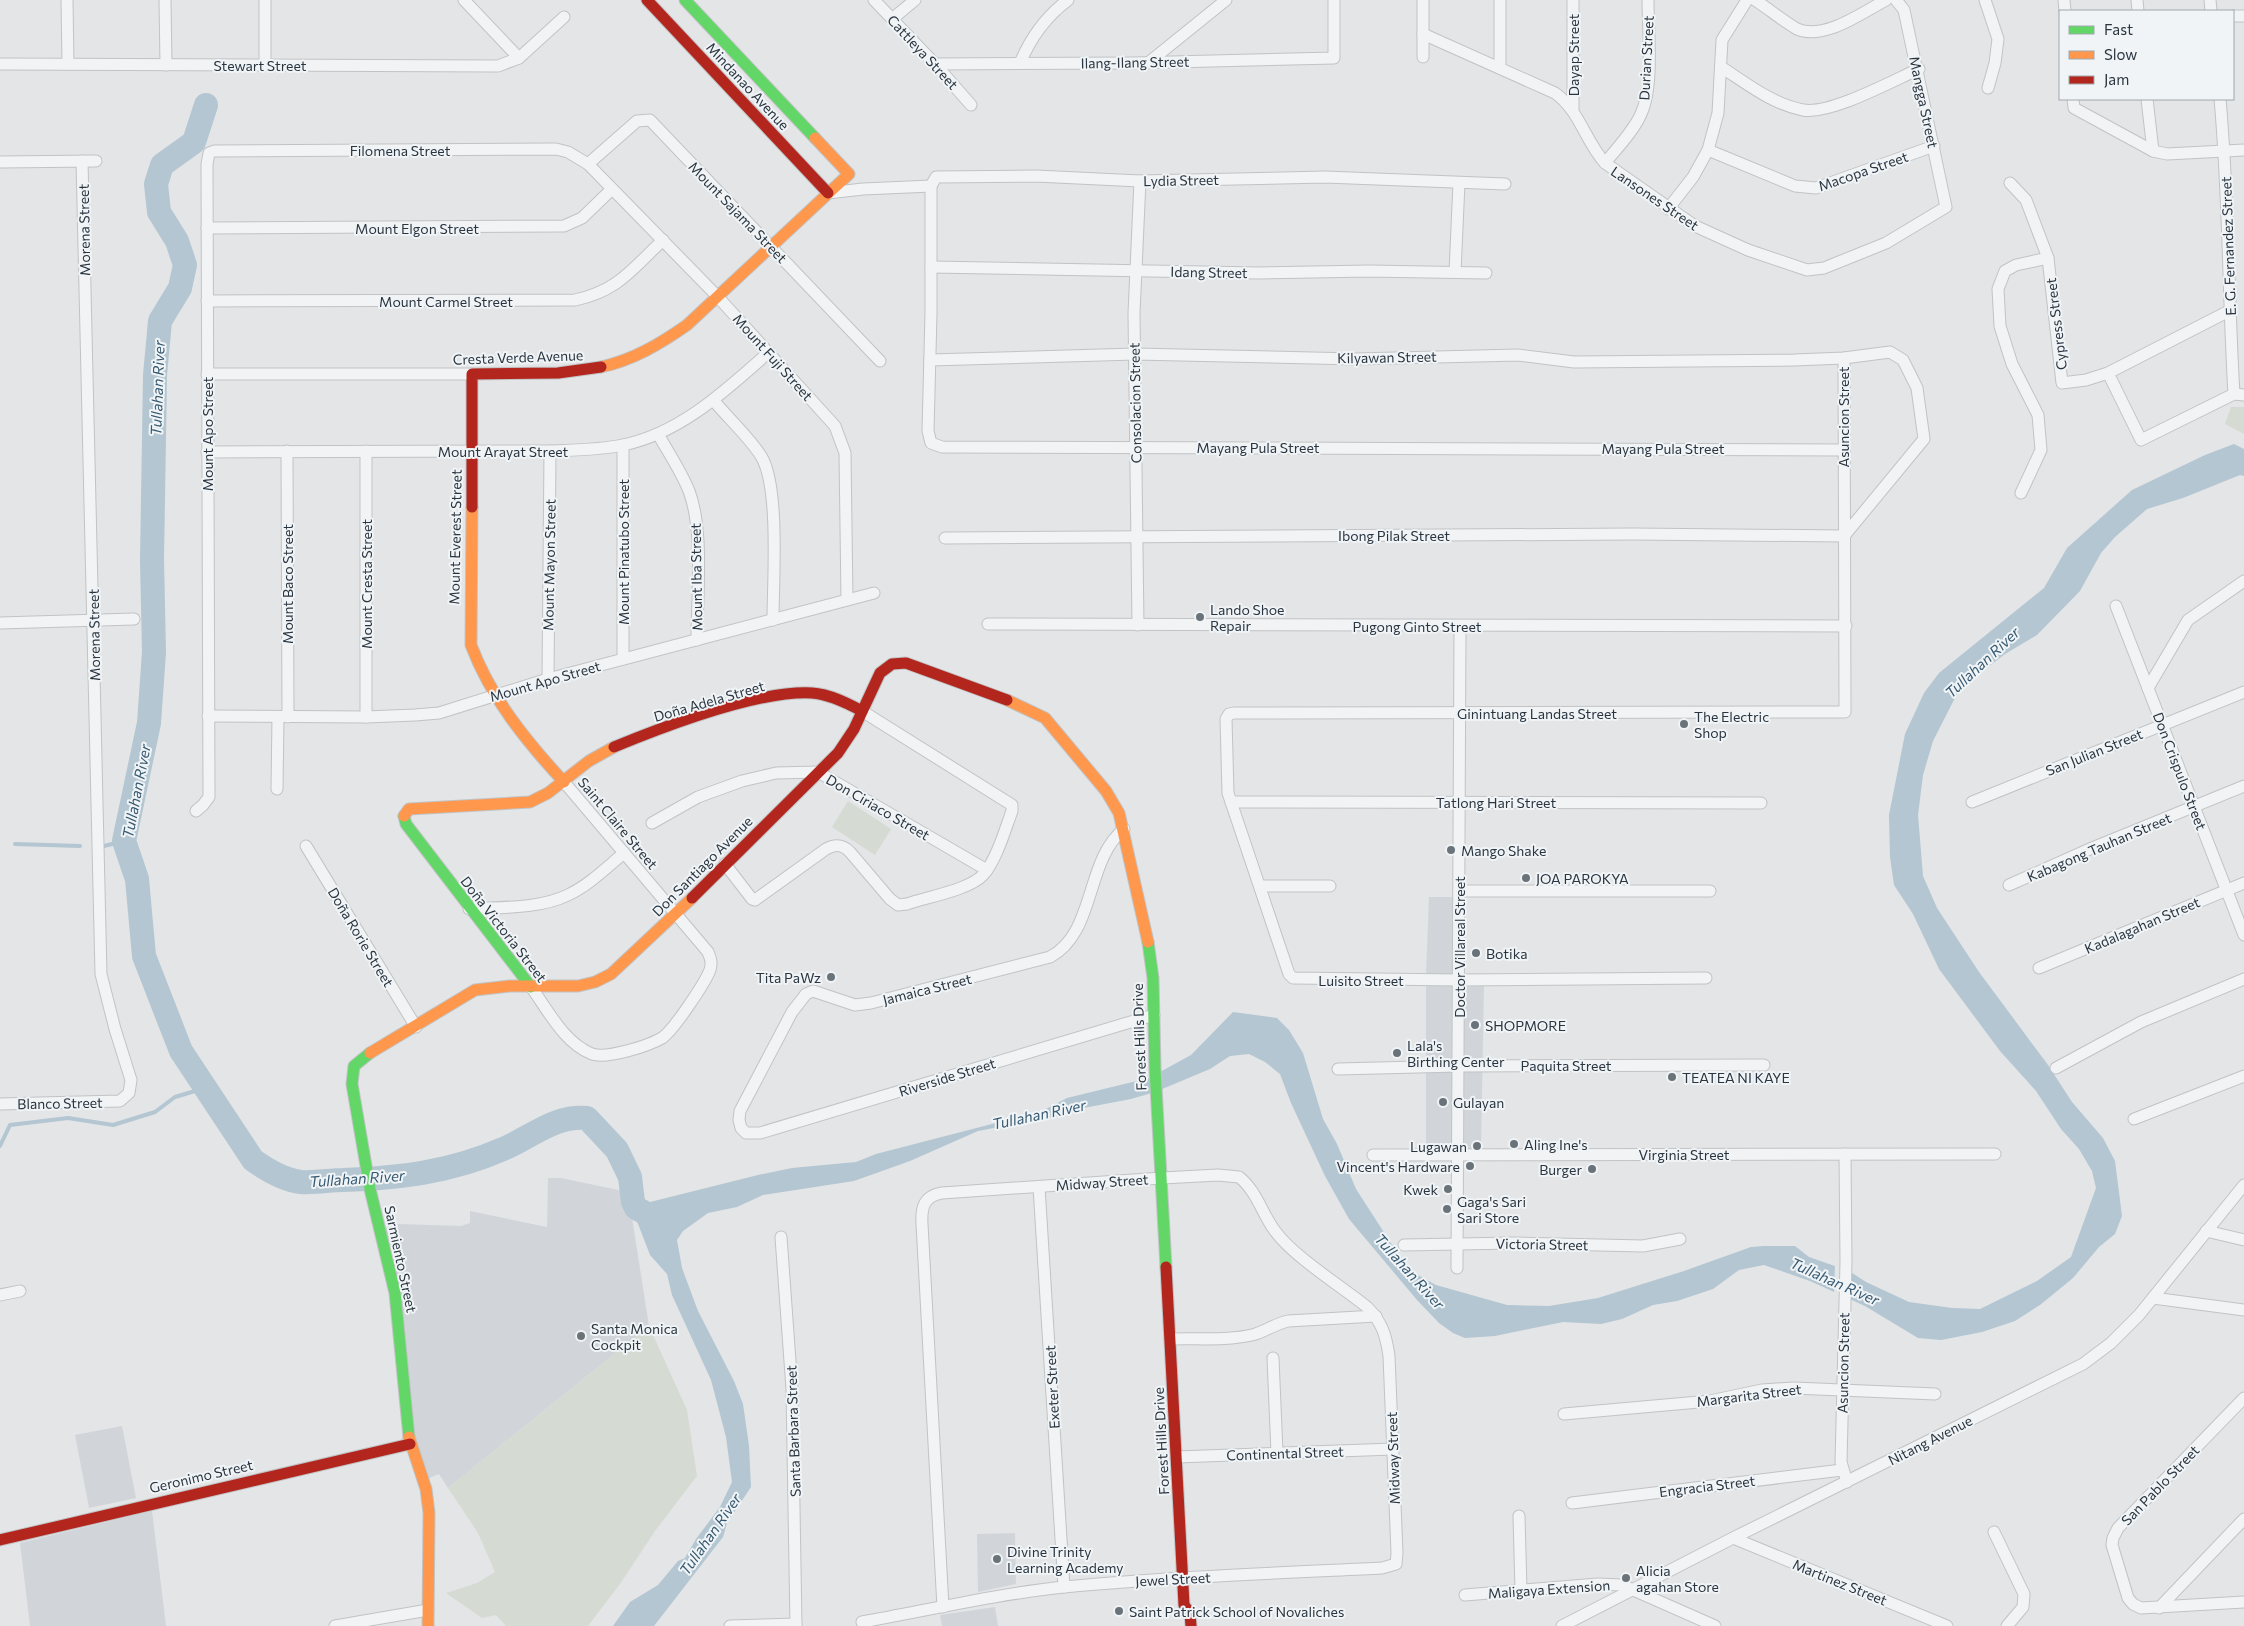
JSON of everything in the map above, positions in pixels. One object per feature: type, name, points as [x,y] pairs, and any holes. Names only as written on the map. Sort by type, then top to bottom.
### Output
[{"type":"street","points":[[67,0],[68,64]]},
{"type":"street","points":[[165,0],[166,65]]},
{"type":"street","points":[[265,0],[265,65]]},
{"type":"street","points":[[464,0],[519,58],[564,17]]},
{"type":"street","name":"Mindanao Avenue","points":[[647,0],[775,116],[800,143],[849,174]]},
{"type":"street","name":"Mindanao Avenue","points":[[685,0],[775,116],[800,143],[828,193]]},
{"type":"street","name":"Cattleya Street","points":[[874,0],[971,105]]},
{"type":"street","points":[[892,19],[915,0]]},
{"type":"street","points":[[1020,63],[1027,45],[1037,29],[1068,0]]},
{"type":"street","points":[[1148,63],[1226,0]]},
{"type":"street","name":"Ilang-Ilang Street","points":[[935,64],[1148,63],[1334,58],[1334,0]]},
{"type":"street","points":[[1423,0],[1423,57]]},
{"type":"street","points":[[1500,0],[1500,68]]},
{"type":"street","name":"Dayap Street","points":[[1572,0],[1573,109]]},
{"type":"street","name":"Durian Street","points":[[1605,163],[1631,130],[1645,104],[1648,76],[1648,0]]},
{"type":"street","points":[[1668,209],[1693,177],[1708,150],[1718,113],[1722,40],[1747,0]]},
{"type":"street","points":[[1756,0],[1797,28],[1811,33],[1821,32],[1838,25],[1886,0]]},
{"type":"street","name":"Mangga Street","points":[[1896,0],[1904,10],[1946,207]]},
{"type":"street","points":[[1985,0],[1998,39],[1994,69],[1988,88]]},
{"type":"street","name":"Lansones Street","points":[[1423,34],[1555,93],[1573,109],[1596,154],[1605,163],[1668,209],[1695,226],[1720,238],[1789,265],[1815,270],[1886,243],[1946,207]]},
{"type":"street","name":"Stewart Street","points":[[0,64],[498,66],[519,58]]},
{"type":"street","points":[[1721,66],[1770,98],[1803,110],[1816,110],[1833,106],[1918,69]]},
{"type":"street","points":[[2073,100],[2074,108],[2153,151],[2166,154],[2244,150]]},
{"type":"street","points":[[2147,100],[2153,151]]},
{"type":"street","name":"E. G. Fernandez Street","points":[[2220,100],[2225,152],[2229,311],[2239,394]]},
{"type":"street","name":"Mount Sajama Street","points":[[588,164],[637,121],[650,120],[880,361]]},
{"type":"street","name":"Macopa Street","points":[[1708,150],[1804,188],[1825,186],[1934,146]]},
{"type":"street","name":"Filomena Street","points":[[209,153],[221,150],[556,149],[568,152],[588,164]]},
{"type":"street","name":"Mount Apo Street","points":[[196,811],[209,797],[207,158],[209,153]]},
{"type":"street","name":"Morena Street","points":[[82,161],[101,974],[115,1030],[131,1080],[129,1094],[120,1101]]},
{"type":"street","points":[[0,162],[96,161]]},
{"type":"street","name":"Mount Fuji Street","points":[[588,164],[717,296],[835,426],[845,453],[847,600]]},
{"type":"street","points":[[849,174],[863,189]]},
{"type":"street","name":"Cresta Verde Avenue","points":[[207,374],[576,373],[601,369],[648,352],[670,339],[849,174]]},
{"type":"street","name":"Lydia Street","points":[[828,193],[863,189],[931,186],[936,177],[940,176],[1036,176],[1140,181],[1326,177],[1505,184]]},
{"type":"street","name":"Consolacion Street","points":[[1138,625],[1135,354],[1140,181]]},
{"type":"street","points":[[1455,272],[1458,183]]},
{"type":"street","name":"Cypress Street","points":[[2010,183],[2026,200],[2048,258],[2062,383],[2086,380],[2108,373],[2229,311]]},
{"type":"street","name":"Mayang Pula Street","points":[[931,186],[932,267],[928,431],[931,444],[942,447],[1473,447],[1843,450]]},
{"type":"street","name":"Mount Elgon Street","points":[[207,228],[564,226],[582,218],[612,188]]},
{"type":"street","name":"Mount Carmel Street","points":[[207,302],[575,300],[604,292],[615,286],[663,240]]},
{"type":"street","points":[[2021,493],[2041,450],[2038,415],[2012,364],[2000,326],[1998,289],[2005,271],[2016,265],[2048,258]]},
{"type":"street","name":"Idang Street","points":[[932,267],[1136,271],[1486,273]]},
{"type":"street","name":"Mount Arayat Street","points":[[208,452],[550,451],[623,445],[658,434],[714,401],[769,352]]},
{"type":"street","name":"Asuncion Street","points":[[1844,536],[1924,439],[1917,388],[1903,360],[1890,352],[1844,358],[1843,450],[1844,536],[1846,626],[1845,712]]},
{"type":"street","name":"Kilyawan Street","points":[[930,360],[1135,354],[1355,359],[1518,355],[1574,362],[1844,358]]},
{"type":"street","points":[[2108,373],[2141,440],[2239,394]]},
{"type":"street","name":"Mount Everest Street","points":[[472,374],[471,645],[476,662],[496,694]]},
{"type":"street","points":[[714,401],[761,457],[768,472],[773,515],[773,620]]},
{"type":"street","name":"Mount Iba Street","points":[[658,434],[689,490],[695,512],[697,533],[697,640]]},
{"type":"street","name":"Mount Pinatubo Street","points":[[623,445],[623,659]]},
{"type":"street","name":"Mount Baco Street","points":[[277,789],[283,716],[287,451]]},
{"type":"street","name":"Mount Cresta Street","points":[[366,451],[366,716]]},
{"type":"street","name":"Mount Mayon Street","points":[[548,679],[550,451]]},
{"type":"street","name":"Ibong Pilak Street","points":[[945,538],[1623,534],[1844,536]]},
{"type":"street","points":[[2148,688],[2188,620],[2244,581]]},
{"type":"street","name":"Mount Apo Street","points":[[208,716],[415,716],[439,712],[548,679],[874,593]]},
{"type":"street","name":"Don Crispulo Street","points":[[2116,606],[2244,935]]},
{"type":"street","points":[[0,623],[134,619]]},
{"type":"street","name":"Pugong Ginto Street","points":[[988,624],[1846,626]]},
{"type":"street","name":"Doctor Villareal Street","points":[[1458,1268],[1460,626]]},
{"type":"street","name":"Forest Hills Drive","points":[[862,711],[886,667],[899,662],[1023,706],[1034,711],[1054,728],[1106,790],[1119,813],[1150,950],[1156,1099],[1162,1178],[1184,1605],[1180,1613],[1181,1626]]},
{"type":"street","name":"San Julian Street","points":[[1972,802],[2244,692]]},
{"type":"street","name":"Doña Adela Street","points":[[405,812],[418,806],[530,802],[546,796],[579,768],[614,747],[678,724],[757,701],[778,696],[813,693],[837,699],[862,711],[1012,806],[1012,811],[987,870]]},
{"type":"street","name":"Saint Claire Street","points":[[496,694],[517,729],[676,914],[708,952],[712,960],[709,972],[672,1029],[662,1038],[609,1055],[594,1054]]},
{"type":"street","name":"Don Santiago Avenue","points":[[531,987],[576,988],[599,981],[621,965],[676,914],[847,742],[862,711]]},
{"type":"street","name":"Ginintuang Landas Street","points":[[1229,714],[1845,712]]},
{"type":"street","name":"Luisito Street","points":[[1229,714],[1226,719],[1226,784],[1289,974],[1292,978],[1459,980],[1706,978]]},
{"type":"street","name":"Don Ciriaco Street","points":[[652,823],[698,797],[742,781],[776,773],[818,772],[987,870]]},
{"type":"street","name":"Kabagong Tauhan Street","points":[[2009,885],[2092,848],[2244,786]]},
{"type":"street","name":"Tatlong Hari Street","points":[[1232,802],[1761,803]]},
{"type":"street","name":"Doña Victoria Street","points":[[405,812],[406,824],[562,1029],[578,1046],[594,1054]]},
{"type":"street","name":"Jamaica Street","points":[[741,1128],[739,1120],[740,1111],[744,1102],[792,1012],[806,994],[813,990],[855,1005],[871,1003],[1040,961],[1059,953],[1066,946],[1078,926],[1106,849],[1124,829]]},
{"type":"street","name":"Doña Rorie Street","points":[[306,846],[416,1027]]},
{"type":"street","points":[[725,864],[752,899],[755,900],[826,849],[831,846],[841,846],[850,852],[890,900],[902,905],[964,886],[981,877],[987,870]]},
{"type":"street","points":[[469,909],[531,904],[566,896],[592,880],[624,853]]},
{"type":"street","name":"Kadalagahan Street","points":[[2039,968],[2244,883]]},
{"type":"street","points":[[1260,886],[1330,886]]},
{"type":"street","points":[[1459,891],[1710,891]]},
{"type":"street","points":[[2056,1068],[2141,1022],[2244,979]]},
{"type":"street","name":"Sarmiento Street","points":[[428,1626],[430,1562],[429,1513],[426,1488],[410,1444],[395,1293],[370,1189],[352,1084],[352,1072],[354,1066],[365,1056],[475,990],[492,987],[531,987]]},
{"type":"street","name":"Riverside Street","points":[[741,1128],[746,1133],[760,1133],[1154,1015]]},
{"type":"street","name":"Paquita Street","points":[[1338,1069],[1458,1066],[1764,1065]]},
{"type":"street","points":[[2134,1120],[2244,1076]]},
{"type":"street","name":"Blanco Street","points":[[0,1104],[120,1101]]},
{"type":"street","name":"Asuncion Street","points":[[1845,1154],[1846,1262],[1842,1388],[1842,1470],[1847,1482]]},
{"type":"street","name":"Virginia Street","points":[[1373,1155],[1995,1154]]},
{"type":"street","name":"Midway Street","points":[[943,1607],[922,1215],[923,1205],[927,1198],[942,1193],[1162,1178],[1218,1175],[1239,1177],[1252,1190],[1266,1218],[1284,1241],[1376,1316],[1384,1330],[1389,1356],[1396,1564]]},
{"type":"street","name":"Nitang Avenue","points":[[1562,1626],[1951,1428],[2048,1383],[2083,1364],[2111,1343],[2153,1298],[2244,1185]]},
{"type":"street","name":"Exeter Street","points":[[1039,1187],[1064,1587]]},
{"type":"street","points":[[2206,1230],[2244,1240]]},
{"type":"street","name":"Santa Barbara Street","points":[[781,1237],[792,1389],[796,1625]]},
{"type":"street","name":"Victoria Street","points":[[1404,1245],[1643,1246],[1680,1239]]},
{"type":"street","points":[[0,1295],[20,1291]]},
{"type":"street","points":[[2153,1298],[2244,1310]]},
{"type":"street","points":[[1170,1340],[1242,1337],[1262,1332],[1278,1323],[1288,1321],[1376,1316]]},
{"type":"street","points":[[1273,1358],[1277,1453]]},
{"type":"street","name":"Margarita Street","points":[[1564,1414],[1710,1401],[1777,1388],[1842,1388],[1934,1394]]},
{"type":"street","name":"San Pablo Street","points":[[2160,1608],[2141,1608],[2133,1604],[2128,1598],[2113,1552],[2113,1538],[2116,1532],[2244,1398]]},
{"type":"street","name":"Geronimo Street","points":[[0,1540],[410,1444]]},
{"type":"street","name":"Continental Street","points":[[1177,1457],[1393,1449]]},
{"type":"street","name":"Engracia Street","points":[[1572,1503],[1812,1472],[1842,1470]]},
{"type":"street","points":[[1519,1516],[1521,1590]]},
{"type":"street","points":[[2160,1608],[2244,1519]]},
{"type":"street","points":[[1994,1532],[2024,1594],[2023,1608],[2008,1626]]},
{"type":"street","name":"Martinez Street","points":[[1733,1538],[1947,1626]]},
{"type":"street","name":"Jewel Street","points":[[862,1622],[1064,1587],[1182,1578],[1382,1568],[1396,1564]]},
{"type":"street","name":"Maligaya Extension","points":[[1465,1595],[1598,1584],[1622,1586],[1715,1626]]},
{"type":"street","points":[[2160,1608],[2244,1602]]},
{"type":"street","name":"Forest Hills Drive","points":[[1184,1605],[1190,1613],[1191,1626]]},
{"type":"street","points":[[335,1626],[428,1610]]},
{"type":"street","points":[[730,1626],[796,1625]]},
{"type":"shaded area","points":[[2231,407],[2244,407],[2244,434],[2225,424]]},
{"type":"shaded area","points":[[848,801],[891,829],[875,855],[832,827]]},
{"type":"shaded area","points":[[1429,897],[1453,897],[1454,975],[1426,974]]},
{"type":"shaded area","points":[[1426,980],[1459,980],[1454,1151],[1426,1151]]},
{"type":"shaded area","points":[[1484,985],[1481,1149],[1461,1150],[1464,987]]},
{"type":"shaded area","points":[[548,1178],[561,1178],[628,1192],[649,1326],[448,1488],[439,1474],[425,1480],[411,1436],[385,1228],[398,1224],[461,1226],[470,1223],[470,1211],[547,1227]]},
{"type":"shaded area","points":[[649,1326],[687,1410],[697,1476],[655,1531],[620,1584],[588,1626],[506,1626],[496,1615],[482,1618],[446,1593],[477,1583],[495,1572],[478,1533],[448,1488]]},
{"type":"shaded area","points":[[122,1426],[136,1498],[89,1508],[75,1435]]},
{"type":"shaded area","points":[[152,1511],[166,1626],[30,1626],[20,1543]]},
{"type":"shaded area","name":"Divine Trinity Learning Academy","points":[[1015,1533],[1016,1584],[978,1592],[977,1534]]},
{"type":"shaded area","points":[[995,1607],[998,1626],[942,1626],[940,1615]]},
{"type":"water","points":[[2234,444],[2244,449],[2244,476],[2240,475],[2183,498],[2147,509],[2115,537],[2101,553],[2080,591],[2037,635],[2005,654],[1960,688],[1933,741],[1923,775],[1918,815],[1923,876],[1937,908],[1979,972],[2048,1065],[2072,1102],[2103,1138],[2115,1161],[2122,1216],[2115,1234],[2099,1247],[2073,1278],[2040,1305],[2015,1321],[1982,1332],[1941,1340],[1918,1338],[1865,1306],[1810,1281],[1764,1265],[1739,1270],[1713,1289],[1677,1301],[1653,1305],[1622,1319],[1601,1324],[1563,1322],[1495,1336],[1465,1338],[1453,1333],[1439,1323],[1417,1300],[1349,1219],[1325,1176],[1291,1103],[1280,1074],[1265,1062],[1249,1054],[1230,1056],[1210,1069],[1155,1092],[1131,1099],[1073,1110],[1053,1117],[978,1131],[910,1161],[854,1181],[763,1195],[737,1207],[708,1213],[683,1231],[677,1240],[682,1268],[698,1311],[734,1381],[743,1404],[749,1446],[751,1487],[727,1523],[723,1537],[654,1626],[613,1626],[630,1602],[658,1585],[678,1561],[685,1558],[696,1539],[720,1507],[732,1482],[726,1437],[711,1380],[672,1295],[667,1274],[650,1255],[635,1216],[636,1208],[646,1203],[758,1175],[792,1168],[856,1162],[876,1154],[1042,1111],[1067,1098],[1149,1078],[1191,1055],[1233,1012],[1277,1018],[1289,1030],[1303,1053],[1323,1119],[1337,1144],[1356,1189],[1396,1251],[1416,1274],[1436,1285],[1507,1305],[1549,1306],[1598,1298],[1684,1271],[1751,1247],[1795,1246],[1809,1257],[1849,1271],[1866,1282],[1909,1302],[1952,1308],[1980,1309],[2037,1281],[2071,1257],[2096,1188],[2092,1171],[2079,1149],[2061,1129],[2036,1091],[2000,1051],[1939,969],[1913,914],[1894,885],[1890,857],[1889,815],[1905,734],[1924,693],[1939,673],[2044,588],[2067,548],[2132,490],[2205,455]]},
{"type":"pier","points":[[1835,1263],[1851,1269],[1851,1303],[1834,1295]]},
{"type":"waterway","name":"Tullahan River","points":[[206,105],[194,142],[162,165],[156,184],[159,212],[177,241],[185,265],[180,288],[160,321],[155,375],[152,560],[154,652],[149,723],[124,841],[137,879],[144,956],[181,1051],[253,1160],[282,1177],[306,1182],[364,1179],[425,1172],[484,1157],[554,1123],[575,1118],[587,1118],[617,1150],[630,1177],[633,1202],[636,1208],[665,1224]]},
{"type":"waterway","points":[[104,846],[124,841]]},
{"type":"waterway","points":[[15,844],[80,846]]},
{"type":"waterway","points":[[0,1146],[10,1125],[68,1118],[113,1125],[155,1112],[175,1097],[205,1088]]},
{"type":"traffic: fast","points":[[685,0],[815,138]]},
{"type":"traffic: fast","points":[[404,816],[406,824],[531,987]]},
{"type":"traffic: fast","points":[[1148,942],[1153,978],[1155,1069],[1166,1267]]},
{"type":"traffic: fast","points":[[370,1053],[354,1066],[352,1084],[370,1189],[395,1293],[409,1437]]},
{"type":"traffic: slow","points":[[601,367],[624,360],[646,350],[667,339],[687,325],[849,174],[815,138]]},
{"type":"traffic: slow","points":[[472,507],[471,645],[499,701],[523,735],[564,782]]},
{"type":"traffic: slow","points":[[1007,700],[1045,718],[1106,791],[1119,813],[1148,942]]},
{"type":"traffic: slow","points":[[404,816],[409,809],[530,802],[548,793],[589,761],[614,747]]},
{"type":"traffic: slow","points":[[370,1053],[475,990],[510,986],[578,986],[595,982],[611,974],[692,898]]},
{"type":"traffic: slow","points":[[409,1437],[426,1489],[429,1513],[428,1626]]},
{"type":"traffic: jam","points":[[647,0],[828,193]]},
{"type":"traffic: jam","points":[[472,507],[472,374],[558,373],[601,367]]},
{"type":"traffic: jam","points":[[692,898],[838,753],[854,729],[880,673],[892,664],[906,663],[1007,700]]},
{"type":"traffic: jam","points":[[614,747],[712,711],[765,697],[812,693],[831,697],[862,711]]},
{"type":"traffic: jam","points":[[1166,1267],[1184,1605],[1190,1613],[1191,1626]]},
{"type":"traffic: jam","points":[[0,1540],[410,1444]]},
{"type":"place","name":"Lando Shoe Repair","points":[[1200,617]]},
{"type":"place","name":"The Electric Shop","points":[[1684,724]]},
{"type":"place","name":"Mango Shake","points":[[1451,850]]},
{"type":"place","name":"JOA PAROKYA","points":[[1526,878]]},
{"type":"place","name":"Botika","points":[[1476,953]]},
{"type":"place","name":"Tita PaWz","points":[[831,977]]},
{"type":"place","name":"SHOPMORE","points":[[1475,1025]]},
{"type":"place","name":"Lala's Birthing Center","points":[[1397,1053]]},
{"type":"place","name":"TEATEA NI KAYE","points":[[1672,1077]]},
{"type":"place","name":"Gulayan","points":[[1443,1102]]},
{"type":"place","name":"Aling Ine's","points":[[1514,1144]]},
{"type":"place","name":"Lugawan","points":[[1477,1146]]},
{"type":"place","name":"Vincent's Hardware","points":[[1470,1166]]},
{"type":"place","name":"Burger","points":[[1592,1169]]},
{"type":"place","name":"Kwek","points":[[1448,1189]]},
{"type":"place","name":"Gaga's Sari Sari Store","points":[[1447,1209]]},
{"type":"place","name":"Santa Monica Cockpit","points":[[581,1336]]},
{"type":"place","name":"Divine Trinity Learning Academy","points":[[997,1559]]},
{"type":"place","name":"Alicia agahan Store","points":[[1626,1578]]},
{"type":"place","name":"Saint Patrick School of Novaliches","points":[[1119,1611]]}]
